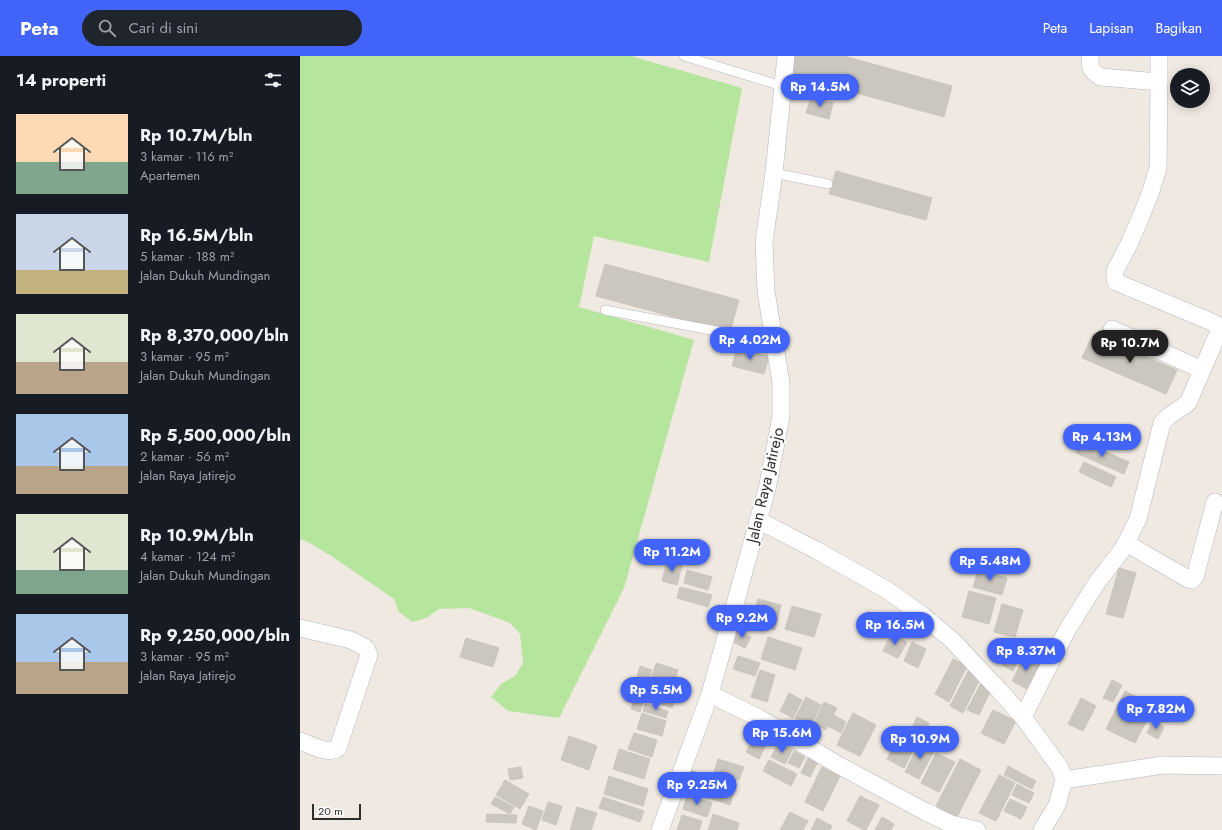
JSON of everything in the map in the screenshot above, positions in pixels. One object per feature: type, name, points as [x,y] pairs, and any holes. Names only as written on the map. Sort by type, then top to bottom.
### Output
[{"type":"street","name":"Jalan Raya Jatirejo","points":[[660,830],[710,694],[767,489],[781,417],[781,383],[766,291],[764,241],[774,173],[786,56]]},
{"type":"street","points":[[1090,56],[1090,67],[1093,73],[1101,77],[1159,82]]},
{"type":"street","points":[[1022,717],[1067,630],[1098,581],[1126,544],[1138,519],[1162,423],[1169,416],[1188,403],[1219,331],[1218,326],[1214,323],[1116,282],[1115,271],[1142,214],[1158,168],[1159,56]]},
{"type":"street","points":[[1112,329],[1202,370]]},
{"type":"street","points":[[1126,544],[1192,580],[1195,577],[1215,502]]},
{"type":"street","points":[[758,520],[816,550],[887,590],[952,640],[999,690],[1022,717],[1060,768],[1064,780],[1057,805],[1042,830]]},
{"type":"street","points":[[300,628],[351,640],[366,648],[370,655],[338,748],[334,751],[327,751],[300,741]]},
{"type":"street","points":[[710,694],[759,718],[840,766],[926,812],[951,824],[977,830]]},
{"type":"street","points":[[1064,780],[1163,765],[1222,766]]},
{"type":"lane","points":[[684,56],[782,86]]},
{"type":"lane","points":[[774,173],[828,184]]},
{"type":"lane","points":[[605,310],[722,332],[750,335],[772,334]]},
{"type":"green space","points":[[300,56],[631,56],[742,88],[709,262],[594,236],[579,307],[694,340],[624,588],[559,718],[508,711],[491,697],[502,683],[515,676],[523,663],[520,634],[510,623],[469,608],[439,609],[426,618],[412,622],[399,612],[394,599],[333,557],[300,539]]},
{"type":"building","points":[[792,56],[844,56],[952,86],[944,117],[787,74]]},
{"type":"building","points":[[811,97],[833,103],[829,119],[806,113]]},
{"type":"building","points":[[836,171],[932,198],[926,220],[829,194]]},
{"type":"building","points":[[605,264],[739,300],[730,332],[596,296]]},
{"type":"building","points":[[1093,334],[1177,370],[1166,394],[1082,358]]},
{"type":"building","points":[[737,348],[769,357],[764,374],[732,366]]},
{"type":"building","points":[[1081,441],[1129,462],[1124,474],[1076,453]]},
{"type":"building","points":[[1084,462],[1116,477],[1111,487],[1079,472]]},
{"type":"building","points":[[667,561],[682,565],[677,585],[662,581]]},
{"type":"building","points":[[1119,568],[1136,573],[1123,618],[1106,614]]},
{"type":"building","points":[[687,570],[712,577],[708,590],[684,583]]},
{"type":"building","points":[[978,570],[1007,578],[1002,595],[973,587]]},
{"type":"building","points":[[680,587],[712,595],[708,607],[677,598]]},
{"type":"building","points":[[969,591],[996,598],[989,624],[962,617]]},
{"type":"building","points":[[758,599],[781,605],[775,630],[751,623]]},
{"type":"building","points":[[1002,604],[1023,610],[1015,637],[994,632]]},
{"type":"building","points":[[792,606],[821,614],[814,637],[785,629]]},
{"type":"building","points":[[738,630],[751,637],[745,648],[733,642]]},
{"type":"building","points":[[891,634],[907,642],[898,658],[883,651]]},
{"type":"building","points":[[768,637],[802,648],[795,670],[761,659]]},
{"type":"building","points":[[466,638],[499,648],[493,667],[460,657]]},
{"type":"building","points":[[912,642],[926,649],[918,668],[904,661]]},
{"type":"building","points":[[1012,645],[1024,650],[1013,671],[1002,665]]},
{"type":"building","points":[[1025,655],[1041,662],[1027,689],[1012,681]]},
{"type":"building","points":[[738,656],[760,663],[755,676],[733,669]]},
{"type":"building","points":[[953,659],[967,666],[949,702],[935,694]]},
{"type":"building","points":[[656,663],[678,670],[672,689],[650,682]]},
{"type":"building","points":[[640,666],[652,670],[648,680],[637,676]]},
{"type":"building","points":[[760,670],[775,675],[767,702],[751,697]]},
{"type":"building","points":[[968,671],[981,677],[963,713],[950,706]]},
{"type":"building","points":[[635,680],[646,683],[641,698],[630,694]]},
{"type":"building","points":[[1112,680],[1122,685],[1113,702],[1103,698]]},
{"type":"building","points":[[981,683],[992,688],[979,715],[967,710]]},
{"type":"building","points":[[650,685],[677,694],[672,708],[645,699]]},
{"type":"building","points":[[1125,691],[1154,706],[1135,743],[1106,729]]},
{"type":"building","points":[[789,693],[802,700],[793,718],[780,711]]},
{"type":"building","points":[[806,697],[821,705],[811,726],[795,718]]},
{"type":"building","points":[[1081,698],[1096,706],[1083,731],[1068,724]]},
{"type":"building","points":[[634,699],[643,702],[640,712],[631,709]]},
{"type":"building","points":[[824,702],[837,708],[826,730],[814,724]]},
{"type":"building","points":[[645,704],[668,711],[666,718],[643,711]]},
{"type":"building","points":[[993,710],[1016,721],[1004,744],[981,733]]},
{"type":"building","points":[[642,713],[666,721],[662,736],[637,729]]},
{"type":"building","points":[[853,713],[876,725],[860,756],[837,745]]},
{"type":"building","points":[[834,715],[846,722],[841,733],[828,726]]},
{"type":"building","points":[[917,717],[929,723],[921,738],[910,732]]},
{"type":"building","points":[[1153,721],[1164,727],[1158,739],[1147,733]]},
{"type":"building","points":[[759,727],[772,733],[759,759],[746,752]]},
{"type":"building","points":[[901,732],[918,741],[904,768],[887,759]]},
{"type":"building","points":[[634,733],[657,740],[652,757],[628,749]]},
{"type":"building","points":[[569,736],[597,746],[589,770],[561,760]]},
{"type":"building","points":[[920,742],[935,749],[919,779],[905,772]]},
{"type":"building","points":[[778,743],[792,750],[785,764],[771,757]]},
{"type":"building","points":[[619,749],[650,759],[644,779],[613,769]]},
{"type":"building","points":[[794,751],[805,757],[799,768],[788,763]]},
{"type":"building","points":[[811,752],[821,756],[810,777],[801,773]]},
{"type":"building","points":[[936,753],[955,762],[939,792],[921,783]]},
{"type":"building","points":[[718,759],[744,767],[739,780],[714,772]]},
{"type":"building","points":[[960,759],[981,770],[957,817],[936,806]]},
{"type":"building","points":[[769,760],[797,774],[791,786],[763,771]]},
{"type":"building","points":[[1008,766],[1036,781],[1032,789],[1004,775]]},
{"type":"building","points":[[521,767],[523,778],[510,780],[508,769]]},
{"type":"building","points":[[822,767],[840,776],[823,811],[805,802]]},
{"type":"building","points":[[687,769],[705,775],[700,793],[681,787]]},
{"type":"building","points":[[707,775],[736,784],[730,805],[700,795]]},
{"type":"building","points":[[999,775],[1015,783],[996,821],[979,813]]},
{"type":"building","points":[[609,776],[648,789],[643,806],[604,794]]},
{"type":"building","points":[[505,780],[529,794],[520,809],[496,795]]},
{"type":"building","points":[[1017,784],[1034,793],[1029,803],[1012,795]]},
{"type":"building","points":[[687,796],[712,803],[707,817],[683,809]]},
{"type":"building","points":[[860,796],[879,805],[866,830],[847,821]]},
{"type":"building","points":[[495,797],[514,807],[510,814],[491,804]]},
{"type":"building","points":[[603,797],[644,811],[640,822],[599,808]]},
{"type":"building","points":[[1010,799],[1027,807],[1021,819],[1004,811]]},
{"type":"building","points":[[548,802],[562,806],[556,825],[542,820]]},
{"type":"building","points":[[529,806],[543,811],[536,830],[522,824]]},
{"type":"building","points":[[577,807],[597,813],[591,830],[570,830]]},
{"type":"building","points":[[790,812],[808,821],[803,830],[780,830]]},
{"type":"building","points":[[487,814],[517,815],[516,823],[486,822]]},
{"type":"building","points":[[713,814],[739,823],[737,830],[708,830]]},
{"type":"building","points":[[682,815],[702,821],[699,830],[677,830]]},
{"type":"building","points":[[882,817],[894,824],[891,830],[875,830]]},
{"type":"building","points":[[817,818],[832,826],[830,830],[811,830]]}]
